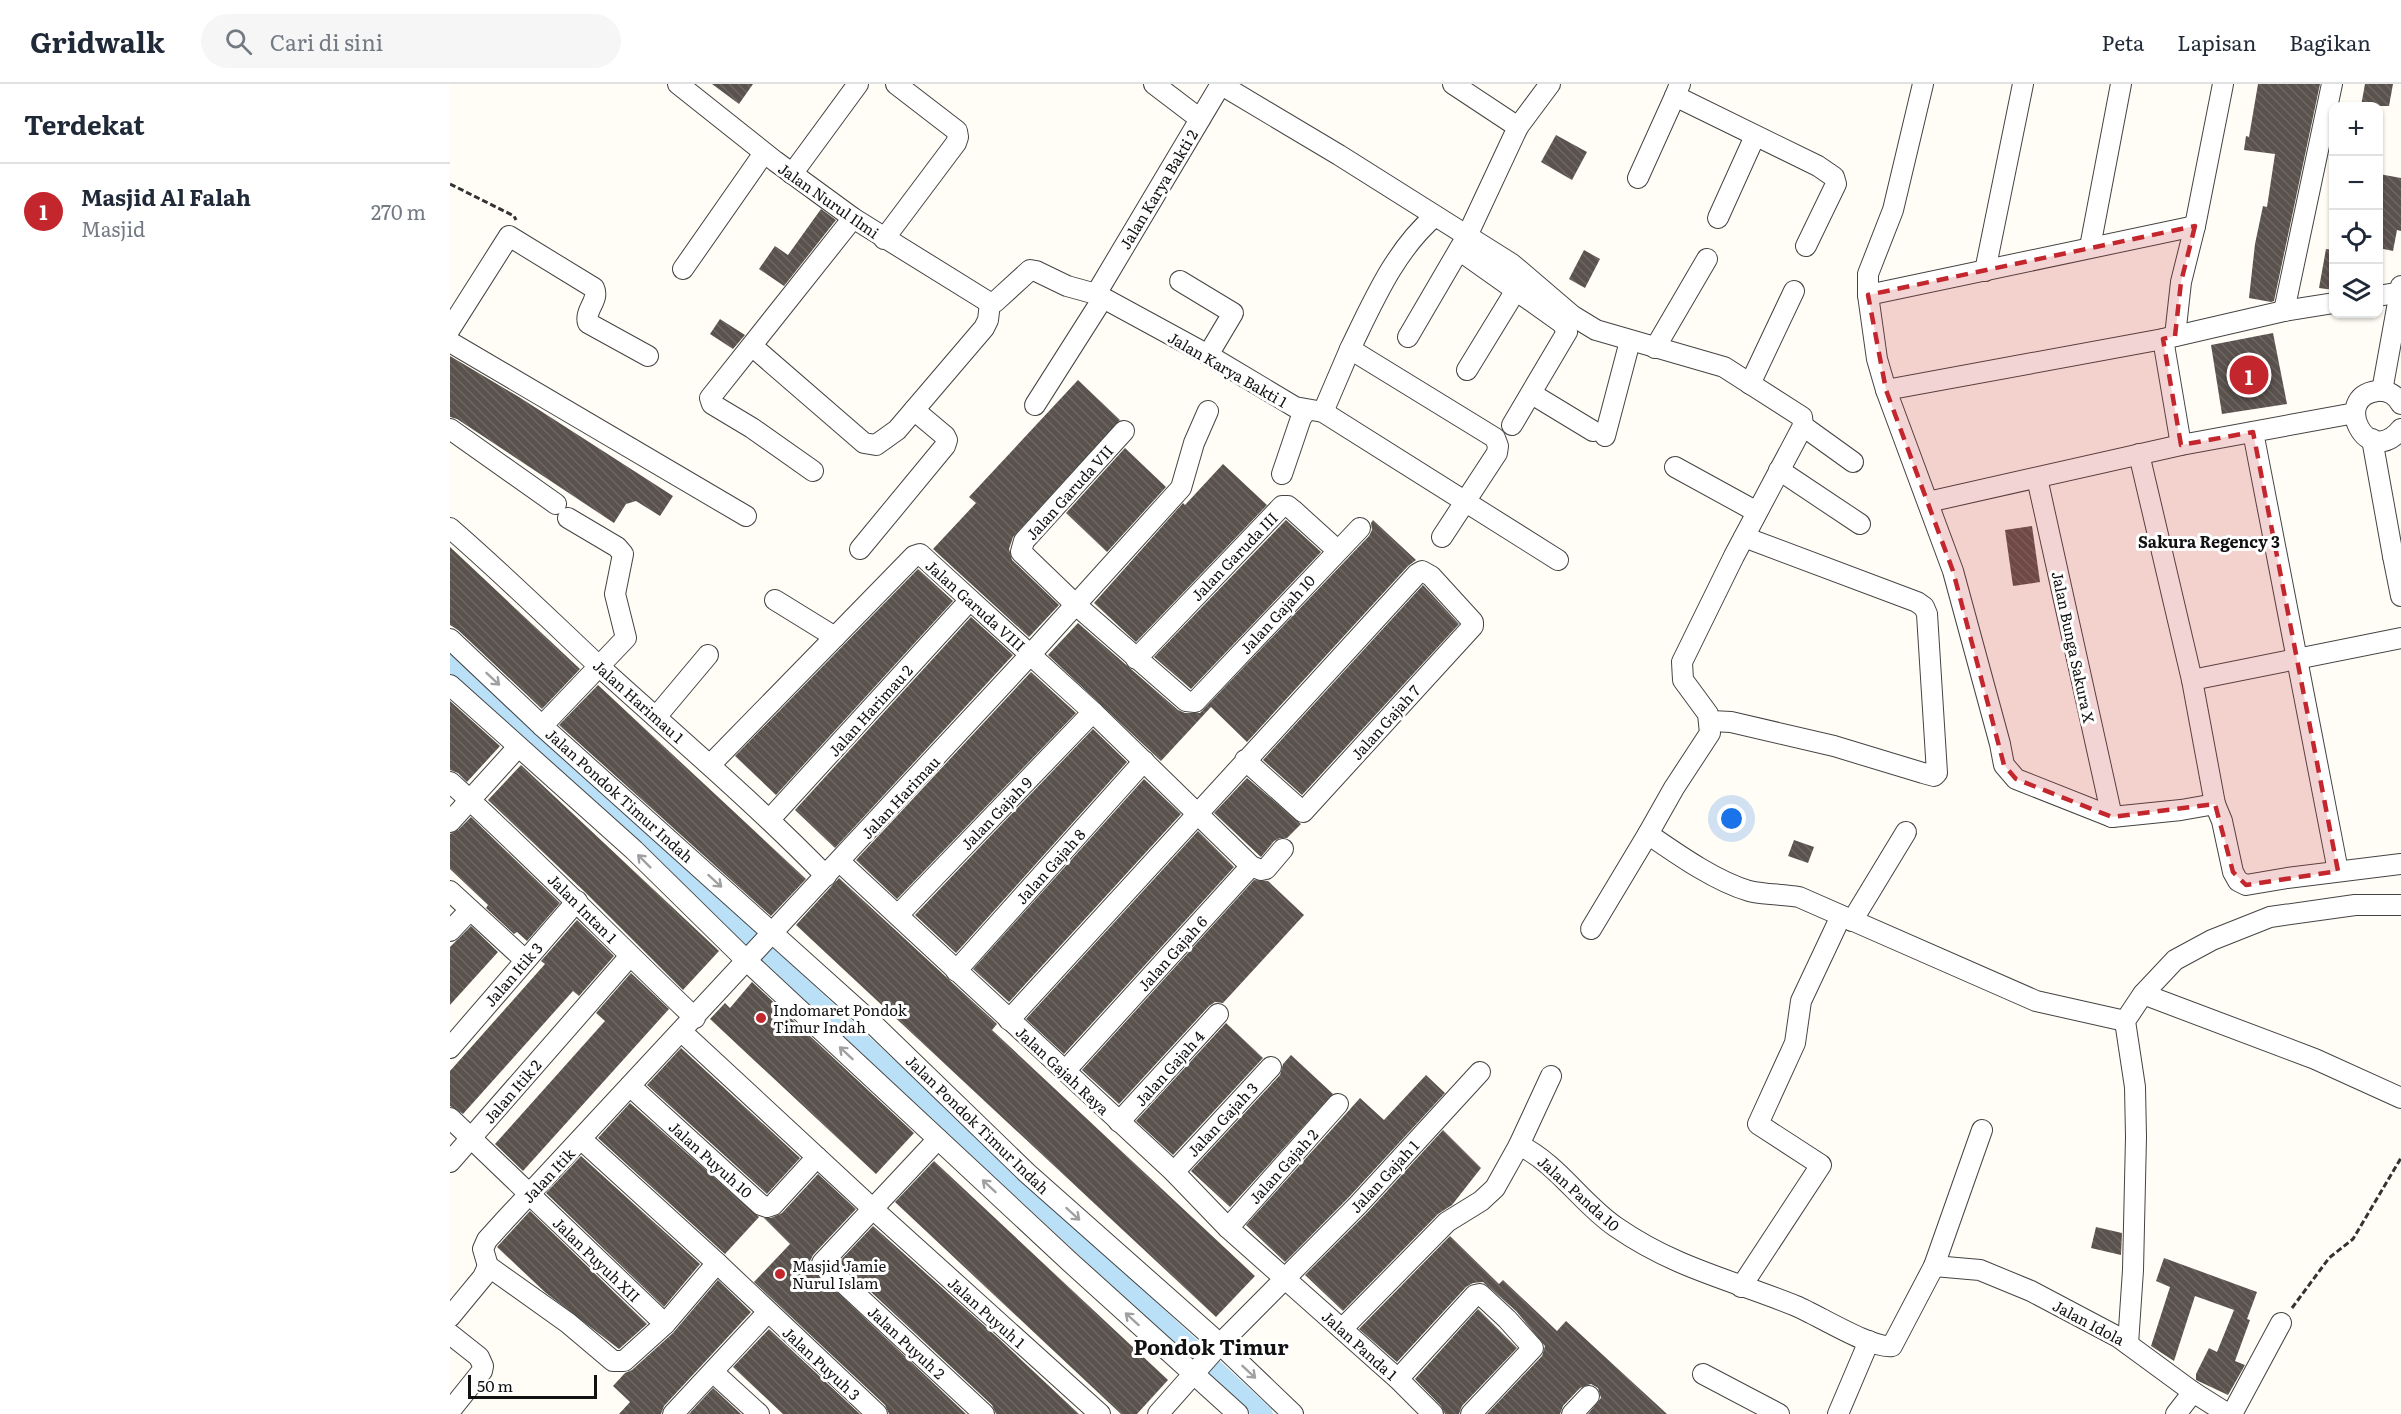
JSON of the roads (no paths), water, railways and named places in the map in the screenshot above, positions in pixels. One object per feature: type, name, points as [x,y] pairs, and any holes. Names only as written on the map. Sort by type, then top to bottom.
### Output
[{"type":"street","name":"Jalan Nurul Ilmi","points":[[678,84],[764,153],[853,218],[990,303]]},
{"type":"street","points":[[792,174],[858,84]]},
{"type":"street","points":[[884,239],[956,143],[958,137],[957,131],[896,84]]},
{"type":"street","points":[[1154,84],[1200,119]]},
{"type":"street","points":[[1220,84],[1436,216],[1516,290],[1562,323],[1567,332],[1512,424]]},
{"type":"street","name":"Jalan Karya Bakti 2","points":[[1035,405],[1220,84]]},
{"type":"street","points":[[1454,84],[1518,128]]},
{"type":"street","points":[[1408,337],[1463,243],[1518,128],[1550,84]]},
{"type":"street","points":[[1923,84],[1893,210],[1868,274],[1868,295],[1877,359],[1886,390],[1953,571],[2004,765],[2016,779],[2112,817],[2215,804]]},
{"type":"street","points":[[1985,271],[2023,84]]},
{"type":"street","points":[[2090,247],[2121,84]]},
{"type":"street","points":[[2181,446],[2169,338],[2195,226],[2223,84]]},
{"type":"street","points":[[2284,311],[2332,84]]},
{"type":"street","points":[[1638,178],[1678,90],[1755,136],[1818,166],[1835,178],[1836,184],[1806,246]]},
{"type":"street","points":[[1718,218],[1755,136]]},
{"type":"street","points":[[683,269],[764,153]]},
{"type":"street","points":[[1282,474],[1302,418],[1315,411],[1350,349],[1374,300],[1404,250],[1422,228],[1436,216]]},
{"type":"street","points":[[813,471],[710,401],[710,398],[853,218]]},
{"type":"street","points":[[1868,295],[2195,226]]},
{"type":"street","points":[[450,329],[509,236],[594,288],[596,296],[587,316],[588,323],[648,357]]},
{"type":"street","points":[[1463,243],[1512,264],[1584,323],[1596,330],[1724,367],[1800,415],[1803,420],[1803,426],[1744,537],[1682,662],[1683,680],[1703,705],[1711,722],[1710,733],[1674,788],[1591,929]]},
{"type":"street","points":[[1655,348],[1707,259]]},
{"type":"street","name":"Jalan Karya Bakti 1","points":[[990,303],[995,302],[1030,270],[1067,286],[1099,296],[1294,407],[1315,411],[1467,500],[1558,560]]},
{"type":"street","points":[[1180,281],[1233,313],[1208,356]]},
{"type":"street","points":[[1467,370],[1516,290]]},
{"type":"street","points":[[2382,391],[2401,290],[2383,295]]},
{"type":"street","points":[[1750,384],[1794,291]]},
{"type":"street","points":[[752,346],[868,445],[881,443],[897,430],[984,328],[988,320],[990,303]]},
{"type":"street","points":[[1886,390],[2169,338],[2284,311],[2329,304]]},
{"type":"street","points":[[1532,394],[1599,433],[1630,341]]},
{"type":"street","points":[[450,342],[746,516]]},
{"type":"street","points":[[1350,349],[1495,438],[1498,446],[1497,453],[1442,537]]},
{"type":"street","points":[[2401,403],[2392,394],[2382,391],[2373,392],[2364,396],[2355,413],[2360,432],[2372,439],[2387,440],[2401,429]]},
{"type":"street","points":[[860,549],[945,446],[947,440],[945,436],[914,410]]},
{"type":"street","name":"Jalan Harimau","points":[[749,959],[1181,488],[1194,443],[1208,411]]},
{"type":"street","points":[[1928,502],[2139,454],[2355,413]]},
{"type":"street","points":[[1803,426],[1853,462]]},
{"type":"street","points":[[450,429],[562,511],[617,547],[623,554],[615,594],[626,638],[542,726]]},
{"type":"street","name":"Jalan Garuda VII","points":[[1124,431],[1022,545],[1023,555],[1076,605],[1186,701],[1195,702]]},
{"type":"street","points":[[2253,432],[2338,871]]},
{"type":"street","points":[[2372,439],[2397,555],[2401,596]]},
{"type":"street","points":[[2139,454],[2192,680],[2215,804],[2222,821],[2233,872],[2238,881],[2246,885],[2401,864]]},
{"type":"street","points":[[1675,467],[1757,512]]},
{"type":"street","points":[[1779,470],[1860,524]]},
{"type":"street","name":"Jalan Bunga Sakura X","points":[[2037,478],[2112,817]]},
{"type":"street","name":"Jalan Garuda III","points":[[1137,658],[1282,506],[1290,507],[1336,550]]},
{"type":"street","name":"Jalan Harimau 1","points":[[450,528],[507,577],[600,666],[770,819],[833,869]]},
{"type":"street","name":"Jalan Gajah 10","points":[[1195,702],[1359,528]]},
{"type":"street","points":[[1711,722],[1735,723],[1834,746],[1934,776],[1938,769],[1927,614],[1924,607],[1917,602],[1744,537]]},
{"type":"street","name":"Jalan Garuda VIII","points":[[835,637],[914,556],[922,555],[1144,760],[1251,866]]},
{"type":"street","name":"Jalan Gajah 7","points":[[1422,571],[1431,576],[1473,622],[1473,626],[1303,812],[1245,760],[1419,572],[1422,571]]},
{"type":"street","points":[[710,765],[835,637],[775,600]]},
{"type":"street","name":"Jalan Harimau 2","points":[[770,819],[970,600]]},
{"type":"street","points":[[2192,680],[2401,638]]},
{"type":"street","name":"Jalan Pondok Timur Indah","points":[[450,639],[770,936],[867,1018],[1027,1173],[1293,1414]]},
{"type":"street","points":[[656,717],[708,655]]},
{"type":"street","points":[[450,685],[634,850],[1070,1262],[1198,1371],[1238,1414]]},
{"type":"street","name":"Jalan Gajah 9","points":[[898,915],[1093,712]]},
{"type":"street","points":[[450,822],[518,747]]},
{"type":"street","name":"Jalan Gajah 8","points":[[956,971],[1144,760]]},
{"type":"street","points":[[1009,1020],[1245,760]]},
{"type":"street","name":"Jalan Intan 1","points":[[450,782],[577,901],[630,956],[688,1025],[817,1157]]},
{"type":"street","points":[[1741,1287],[1821,1165],[1758,1124],[1795,1043],[1801,1001],[1846,918],[1906,832]]},
{"type":"street","points":[[1648,834],[1671,850],[1740,888],[1759,893],[1799,897],[2036,1001],[2125,1020]]},
{"type":"street","name":"Jalan Gajah 6","points":[[1065,1071],[1251,866],[1261,870],[1266,869],[1282,849]]},
{"type":"street","name":"Jalan Gajah Raya","points":[[833,869],[898,915],[1174,1172],[1228,1228],[1286,1278]]},
{"type":"street","points":[[450,891],[525,960]]},
{"type":"street","name":"Jalan Itik 3","points":[[450,1048],[577,901]]},
{"type":"street","points":[[2128,1344],[2133,1270],[2136,1137],[2135,1087],[2125,1020],[2143,994],[2175,960],[2189,951],[2270,917],[2355,905],[2401,905]]},
{"type":"street","points":[[450,931],[470,910]]},
{"type":"street","name":"Jalan Itik 2","points":[[450,1162],[630,956]]},
{"type":"street","name":"Jalan Itik","points":[[488,1266],[483,1250],[487,1240],[749,959]]},
{"type":"street","points":[[2143,994],[2315,1059],[2401,1098]]},
{"type":"street","name":"Jalan Gajah 4","points":[[1119,1122],[1218,1014]]},
{"type":"street","name":"Jalan Gajah 3","points":[[1174,1172],[1271,1067]]},
{"type":"street","name":"Jalan Gajah 1","points":[[1158,1414],[1217,1347],[1358,1205],[1480,1072]]},
{"type":"street","points":[[1342,1329],[1447,1222],[1481,1201],[1495,1188],[1519,1145],[1551,1076]]},
{"type":"street","name":"Jalan Puyuh 10","points":[[630,1086],[761,1205],[767,1207],[773,1205],[817,1157]]},
{"type":"street","name":"Jalan Gajah 2","points":[[1228,1228],[1338,1104]]},
{"type":"street","name":"Jalan Puyuh XII","points":[[450,1118],[665,1324]]},
{"type":"street","points":[[1934,1266],[1983,1130]]},
{"type":"street","name":"Jalan Puyuh 3","points":[[581,1139],[877,1414]]},
{"type":"street","name":"Jalan Puyuh 2","points":[[938,1139],[822,1263],[984,1414]]},
{"type":"street","name":"Jalan Panda 10","points":[[1519,1145],[1545,1160],[1615,1226],[1660,1255],[1796,1306],[1885,1347],[1894,1345],[1934,1266]]},
{"type":"street","name":"Jalan Puyuh 1","points":[[817,1157],[1100,1414]]},
{"type":"street","points":[[450,1317],[483,1277],[488,1266],[568,1323],[613,1361],[624,1361],[665,1324],[717,1263]]},
{"type":"street","name":"Jalan Idola","points":[[1934,1266],[1980,1270],[2031,1291],[2128,1344],[2193,1392],[2230,1414]]},
{"type":"street","name":"Jalan Panda 1","points":[[1286,1278],[1398,1379],[1433,1414]]},
{"type":"street","points":[[1398,1379],[1477,1294],[1507,1319],[1533,1348],[1472,1414]]},
{"type":"street","points":[[673,1414],[767,1313]]},
{"type":"street","points":[[2230,1414],[2281,1323]]},
{"type":"street","points":[[450,1334],[479,1357],[483,1366],[482,1371],[450,1411]]},
{"type":"street","points":[[1838,1414],[1869,1341]]},
{"type":"street","points":[[714,1372],[759,1414]]},
{"type":"street","points":[[1703,1374],[1779,1414]]},
{"type":"street","points":[[2176,1414],[2193,1392]]},
{"type":"street","points":[[1572,1414],[1588,1396]]},
{"type":"waterway","points":[[450,661],[1264,1414]]},
{"type":"place","name":"Masjid Al Falah","points":[[2249,375]]},
{"type":"place","name":"Indomaret Pondok Timur Indah","points":[[761,1018]]},
{"type":"place","name":"Masjid Jamie Nurul Islam","points":[[780,1274]]},
{"type":"district","name":"Sakura Regency 3","points":[[2209,541]]},
{"type":"district","name":"Pondok Timur","points":[[1211,1345]]}]
